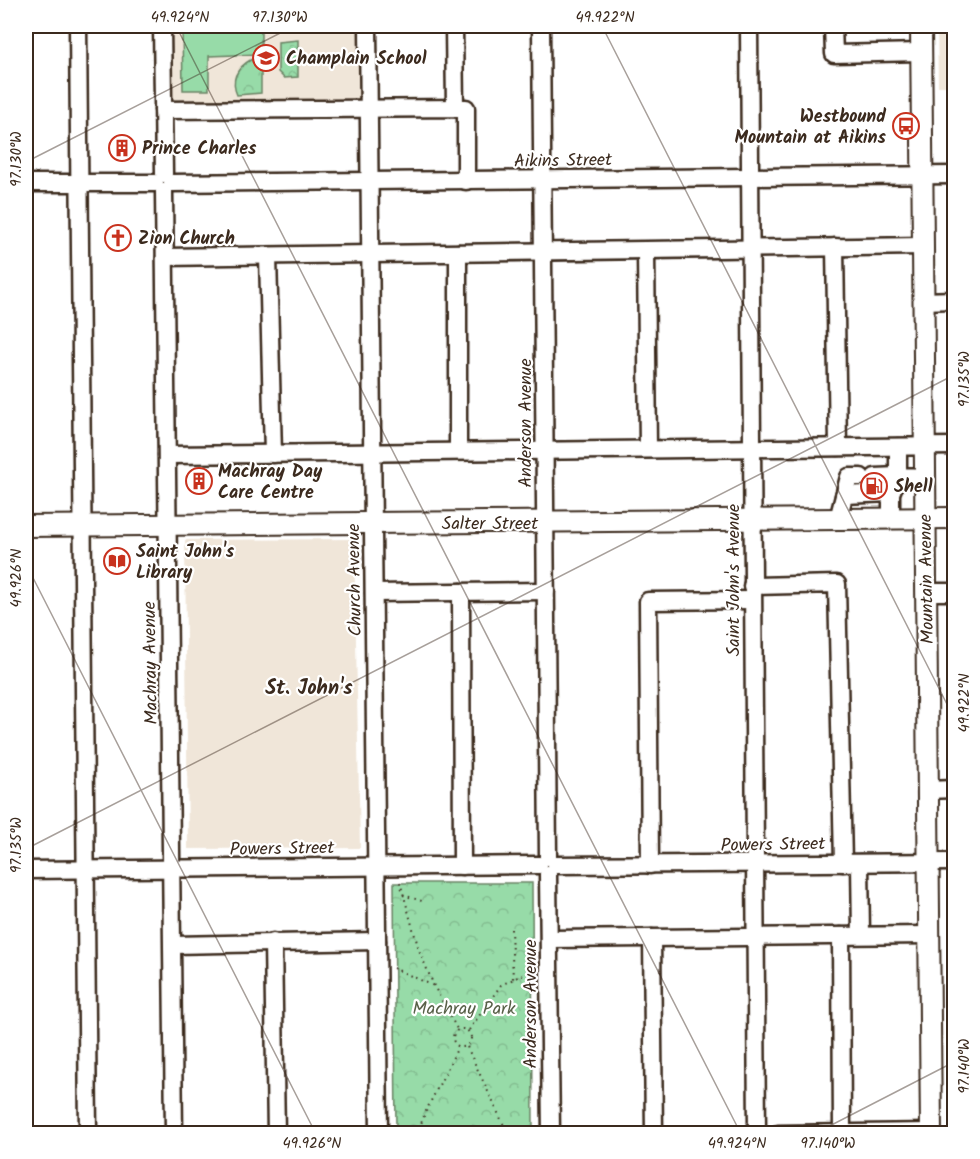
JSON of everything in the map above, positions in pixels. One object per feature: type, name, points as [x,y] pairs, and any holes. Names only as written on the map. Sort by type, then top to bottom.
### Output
[{"type":"main road","name":"Mountain Avenue","points":[[921,26],[931,1133]]},
{"type":"main road","name":"Salter Street","points":[[26,526],[954,518]]},
{"type":"street","points":[[78,26],[88,1134]]},
{"type":"street","name":"Machray Avenue","points":[[162,26],[174,1134]]},
{"type":"street","name":"Church Avenue","points":[[368,26],[379,1134]]},
{"type":"street","points":[[454,26],[455,108]]},
{"type":"street","name":"Anderson Avenue","points":[[541,26],[551,1134]]},
{"type":"street","name":"Saint John's Avenue","points":[[749,26],[757,1134]]},
{"type":"street","points":[[833,26],[834,54],[921,52]]},
{"type":"street","points":[[163,110],[466,108],[466,181]]},
{"type":"street","name":"Aikins Street","points":[[26,183],[954,175]]},
{"type":"street","points":[[835,246],[838,447]]},
{"type":"street","points":[[165,257],[923,246]]},
{"type":"street","points":[[646,251],[648,449]]},
{"type":"street","points":[[458,253],[458,451]]},
{"type":"street","points":[[268,256],[273,454]]},
{"type":"street","points":[[923,301],[954,300]]},
{"type":"street","points":[[167,455],[954,446]]},
{"type":"street","points":[[891,518],[891,493],[898,476],[897,447]]},
{"type":"street","points":[[838,519],[849,477],[925,477]]},
{"type":"street","points":[[843,495],[891,493]]},
{"type":"street","points":[[650,865],[648,601],[837,584],[852,863],[861,935]]},
{"type":"street","points":[[374,593],[546,591]]},
{"type":"street","points":[[926,592],[954,591]]},
{"type":"street","points":[[461,592],[462,866]]},
{"type":"street","points":[[928,789],[954,789]]},
{"type":"street","name":"Powers Street","points":[[26,870],[954,862]]},
{"type":"street","points":[[550,939],[929,935]]},
{"type":"street","points":[[841,936],[842,1133]]},
{"type":"street","points":[[652,938],[654,1134]]},
{"type":"street","points":[[173,945],[377,941]]},
{"type":"street","points":[[273,942],[276,1134]]},
{"type":"street","points":[[778,1134],[931,1133]]},
{"type":"path","points":[[400,882],[418,950],[457,1029],[453,1039],[458,1047]]},
{"type":"path","points":[[404,895],[425,902]]},
{"type":"path","points":[[511,929],[513,980]]},
{"type":"path","points":[[393,968],[434,986]]},
{"type":"path","points":[[469,1030],[501,985],[534,969],[549,970]]},
{"type":"path","points":[[457,1029],[469,1030]]},
{"type":"path","points":[[467,1047],[472,1040],[469,1030]]},
{"type":"path","points":[[458,1047],[467,1047]]},
{"type":"path","points":[[417,1134],[458,1047]]},
{"type":"path","points":[[467,1047],[508,1134]]},
{"type":"shaded area","name":"Champlain School","points":[[169,26],[362,26],[361,100],[358,103],[172,102]]},
{"type":"shaded area","points":[[937,26],[954,26],[954,86],[938,86]]},
{"type":"shaded area","points":[[354,539],[360,848],[188,849],[185,540]]},
{"type":"green space","points":[[182,26],[261,26],[261,54],[209,56],[209,90],[183,90]]},
{"type":"green space","points":[[298,40],[298,77],[284,78],[278,72],[278,42]]},
{"type":"green space","points":[[252,59],[258,60],[261,64],[261,93],[237,95],[234,84],[237,74]]},
{"type":"green space","name":"Machray Park","points":[[394,883],[532,883],[533,1133],[396,1133]]},
{"type":"place","name":"Champlain School","points":[[266,58]]},
{"type":"place","name":"Westbound Mountain at Aikins","points":[[906,126]]},
{"type":"place","name":"Prince Charles","points":[[122,148]]},
{"type":"place","name":"Zion Church","points":[[118,238]]},
{"type":"place","name":"Machray Day Care Centre","points":[[199,481]]},
{"type":"place","name":"Shell","points":[[874,486]]},
{"type":"place","name":"Saint John's Library","points":[[117,561]]},
{"type":"district","name":"St. John's","points":[[309,687]]}]
